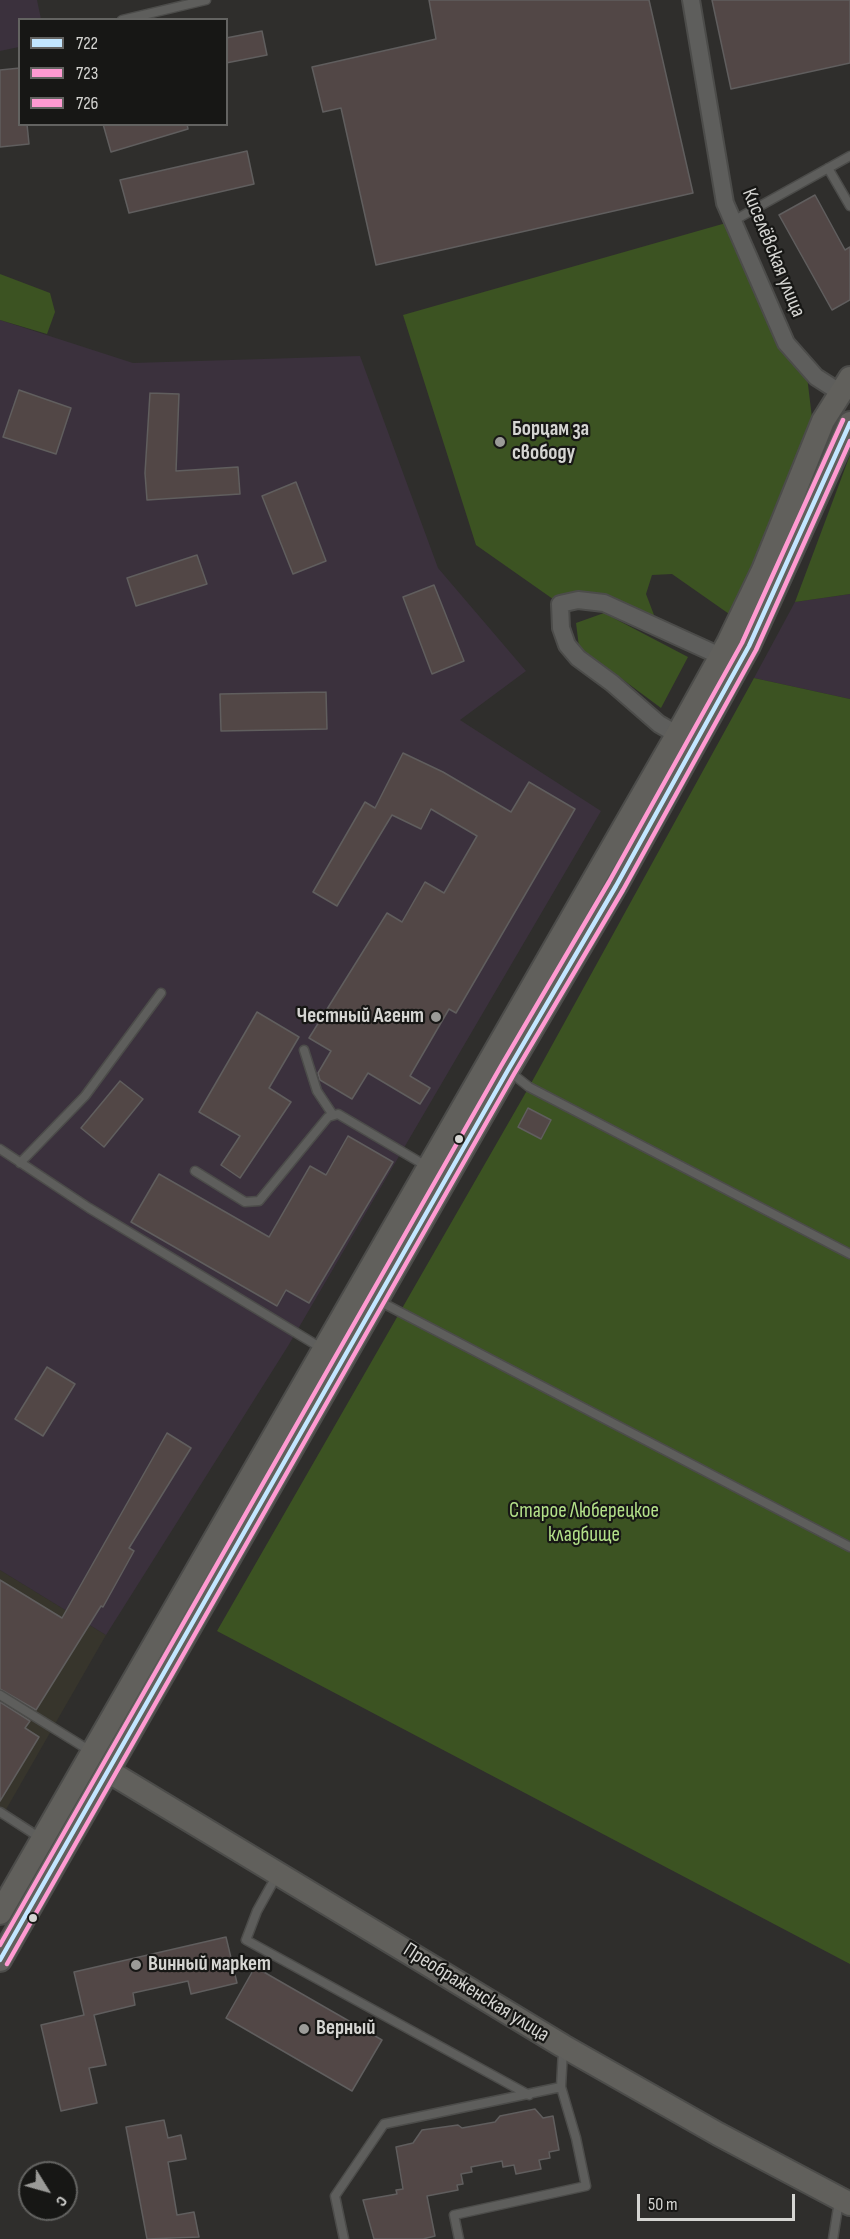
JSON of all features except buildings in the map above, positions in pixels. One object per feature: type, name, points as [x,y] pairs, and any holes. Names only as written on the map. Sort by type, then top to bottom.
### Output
[{"type":"main road","points":[[730,660],[763,570],[823,421],[845,385]]},
{"type":"main road","points":[[0,1913],[428,1168],[782,576],[850,423]]},
{"type":"main road","points":[[0,1960],[616,885],[686,739]]},
{"type":"main road","name":"Преображенская улица","points":[[108,1771],[279,1872],[563,2046],[845,2202]]},
{"type":"street","name":"Киселёвская улица","points":[[691,0],[725,203],[786,343],[816,377],[845,385]]},
{"type":"street","points":[[686,739],[659,724],[573,652],[561,628],[560,604],[578,600],[604,603],[730,660]]},
{"type":"lane","points":[[130,18],[206,0]]},
{"type":"lane","points":[[732,220],[850,156]]},
{"type":"lane","points":[[828,168],[850,206]]},
{"type":"lane","points":[[20,1163],[85,1096],[161,993]]},
{"type":"lane","points":[[304,1050],[317,1091],[333,1115]]},
{"type":"lane","points":[[508,1070],[529,1087],[850,1254]]},
{"type":"lane","points":[[195,1171],[245,1202],[259,1201],[328,1117],[338,1114],[428,1168]]},
{"type":"lane","points":[[0,1149],[89,1208],[324,1349]]},
{"type":"lane","points":[[377,1299],[850,1547]]},
{"type":"lane","points":[[0,1695],[92,1752]]},
{"type":"lane","points":[[0,1812],[42,1839]]},
{"type":"lane","points":[[279,1872],[257,1911],[246,1940],[529,2095]]},
{"type":"lane","points":[[459,2239],[454,2215],[586,2186],[576,2138],[561,2087],[563,2046]]},
{"type":"lane","points":[[344,2239],[335,2196],[384,2124],[561,2087]]},
{"type":"lane","points":[[833,2239],[845,2202]]},
{"type":"shaded area","points":[[0,0],[37,0],[41,18],[18,18],[18,47],[0,51]]},
{"type":"shaded area","points":[[0,320],[133,363],[360,356],[438,568],[526,671],[460,720],[601,811],[288,1346],[106,1635],[0,1570]]},
{"type":"shaded area","points":[[850,594],[850,699],[754,678],[795,602]]},
{"type":"shaded area","points":[[0,1570],[106,1635],[0,1820]]},
{"type":"green space","points":[[733,221],[806,368],[813,426],[732,616],[672,574],[652,575],[646,594],[654,615],[644,621],[604,603],[560,604],[476,545],[403,315]]},
{"type":"green space","points":[[0,274],[50,293],[55,312],[47,334],[0,320]]},
{"type":"green space","points":[[850,455],[850,594],[795,602]]},
{"type":"green space","points":[[604,613],[688,657],[661,708],[579,647],[576,623]]},
{"type":"green space","name":"Старое Люберецкое кладбище","points":[[754,678],[850,699],[850,1964],[217,1631],[529,1087]]},
{"type":"transit line","name":"726","points":[[0,1945],[501,1066],[609,882],[742,643],[843,420]]},
{"type":"transit line","name":"722","points":[[0,1960],[508,1070],[616,886],[749,646],[850,423]]},
{"type":"transit line","name":"723","points":[[7,1964],[514,1074],[623,890],[756,650],[850,441]]},
{"type":"place","name":"Борцам за свободу","points":[[500,442]]},
{"type":"place","name":"Честный Агент","points":[[436,1017]]},
{"type":"place","name":"Винный маркет","points":[[136,1965]]},
{"type":"place","name":"Верный","points":[[304,2029]]}]
